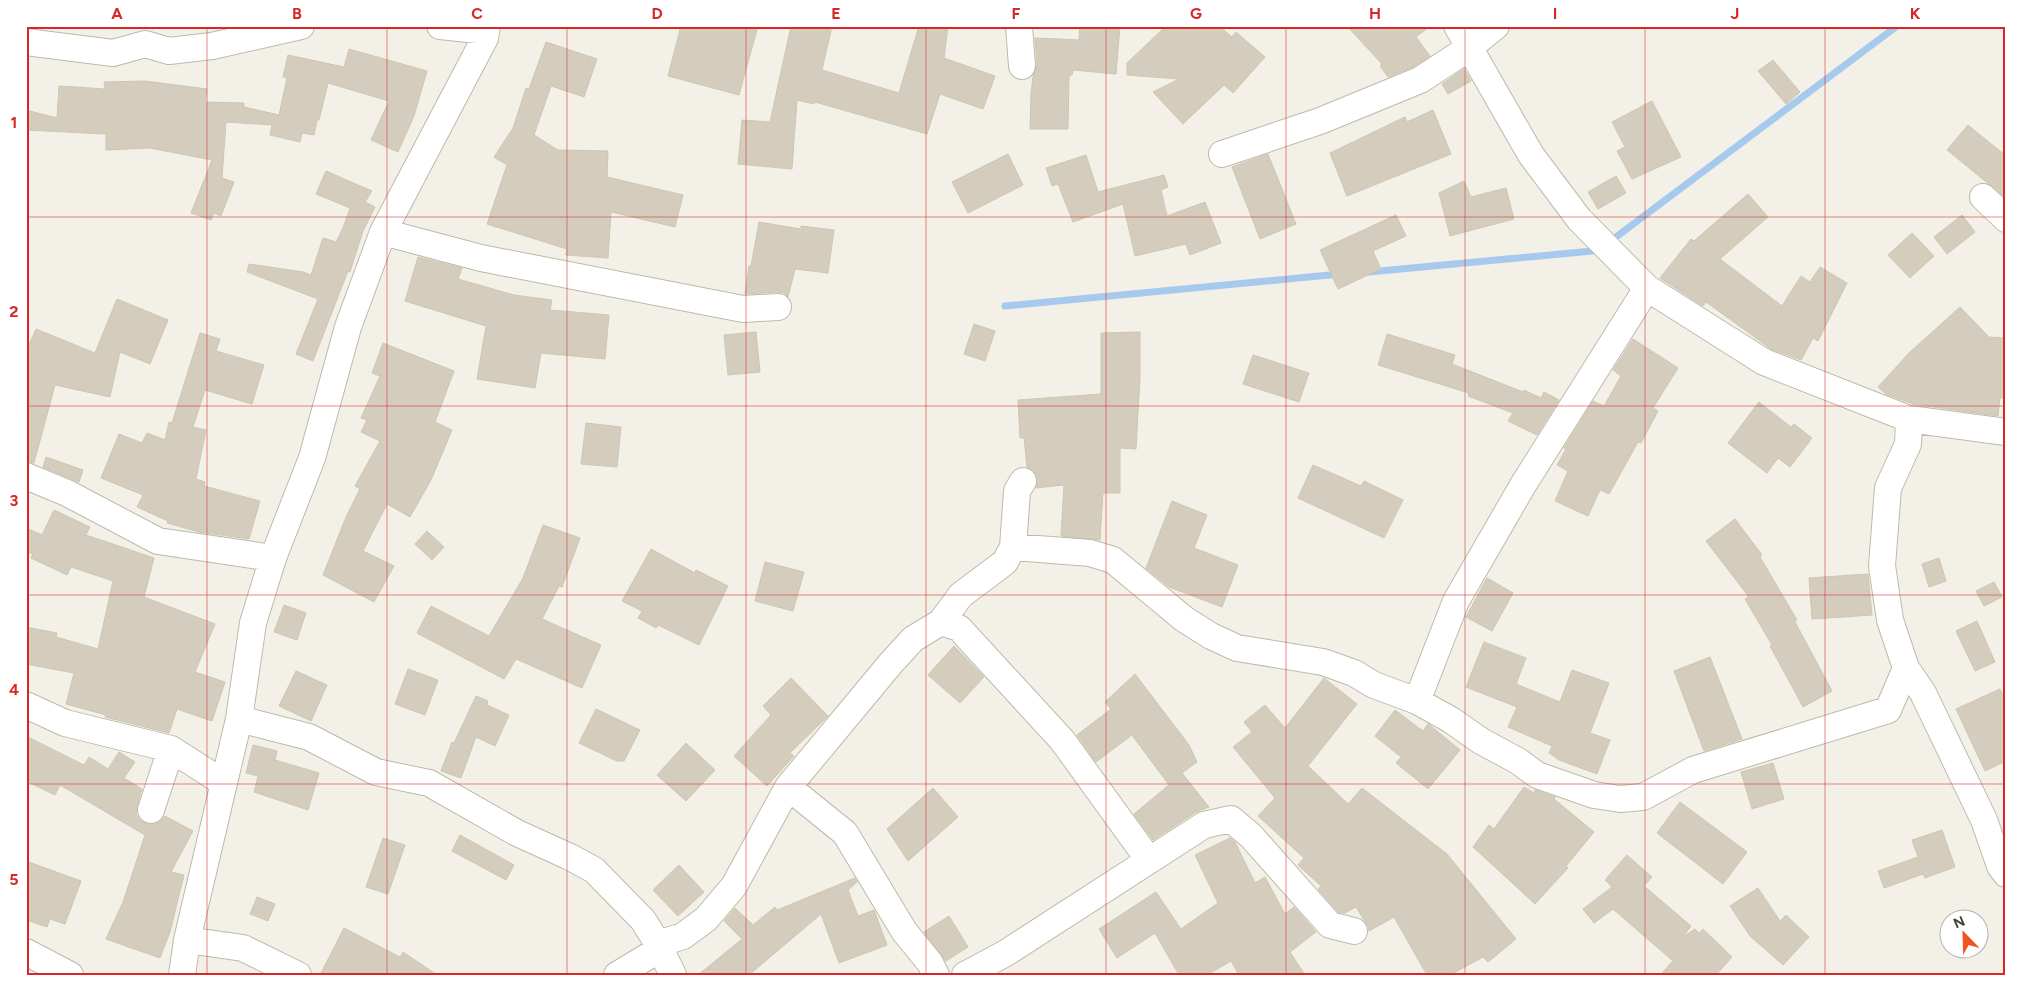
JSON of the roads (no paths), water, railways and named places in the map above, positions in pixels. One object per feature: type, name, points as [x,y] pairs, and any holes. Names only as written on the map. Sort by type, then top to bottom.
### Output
[{"type":"street","points":[[26,42],[113,53],[146,35],[169,51],[203,47],[301,26]]},
{"type":"street","points":[[182,975],[187,940],[239,719],[253,623],[273,558],[312,458],[348,327],[383,232],[486,32],[440,26]]},
{"type":"street","points":[[1019,26],[1022,66]]},
{"type":"street","points":[[1222,154],[1320,121],[1420,80],[1463,37],[1496,26]]},
{"type":"street","points":[[1463,37],[1530,154],[1580,219],[1647,288],[1764,362],[1909,418],[2006,432]]},
{"type":"street","points":[[1983,197],[2006,219]]},
{"type":"street","points":[[383,232],[481,258],[743,309],[778,307]]},
{"type":"street","points":[[1417,701],[1456,601],[1523,485],[1647,288]]},
{"type":"street","points":[[1909,418],[1908,444],[1888,488],[1882,566],[1890,620],[1906,668],[1927,701],[1984,820],[2000,866],[2006,874]]},
{"type":"street","points":[[26,476],[67,493],[158,541],[273,558]]},
{"type":"street","points":[[617,975],[659,946],[683,936],[706,919],[734,886],[788,787],[913,639],[941,622],[961,595],[1005,562],[1013,547],[1017,491],[1024,481]]},
{"type":"street","points":[[1013,547],[1090,553],[1113,560],[1184,620],[1211,636],[1237,648],[1323,662],[1354,673],[1374,685],[1417,701],[1451,720],[1481,741],[1518,760],[1537,775],[1594,795],[1620,799],[1643,797],[1693,770],[1888,710],[1906,668]]},
{"type":"street","points":[[941,622],[959,628],[1062,740],[1149,860]]},
{"type":"street","points":[[26,705],[65,723],[171,749],[224,783]]},
{"type":"street","points":[[239,719],[309,737],[376,772],[429,783],[517,833],[594,870],[643,920],[659,946],[673,975]]},
{"type":"street","points":[[151,810],[171,749]]},
{"type":"street","points":[[788,787],[845,833],[904,931],[930,963],[936,975]]},
{"type":"street","points":[[965,975],[1006,953],[1204,825],[1230,819],[1250,836],[1330,925],[1354,931]]},
{"type":"street","points":[[187,940],[242,948],[298,975]]},
{"type":"street","points":[[26,952],[70,975]]},
{"type":"waterway","points":[[1612,240],[1897,26]]},
{"type":"waterway","points":[[1369,272],[1592,251]]},
{"type":"waterway","points":[[1005,306],[1340,274]]}]
